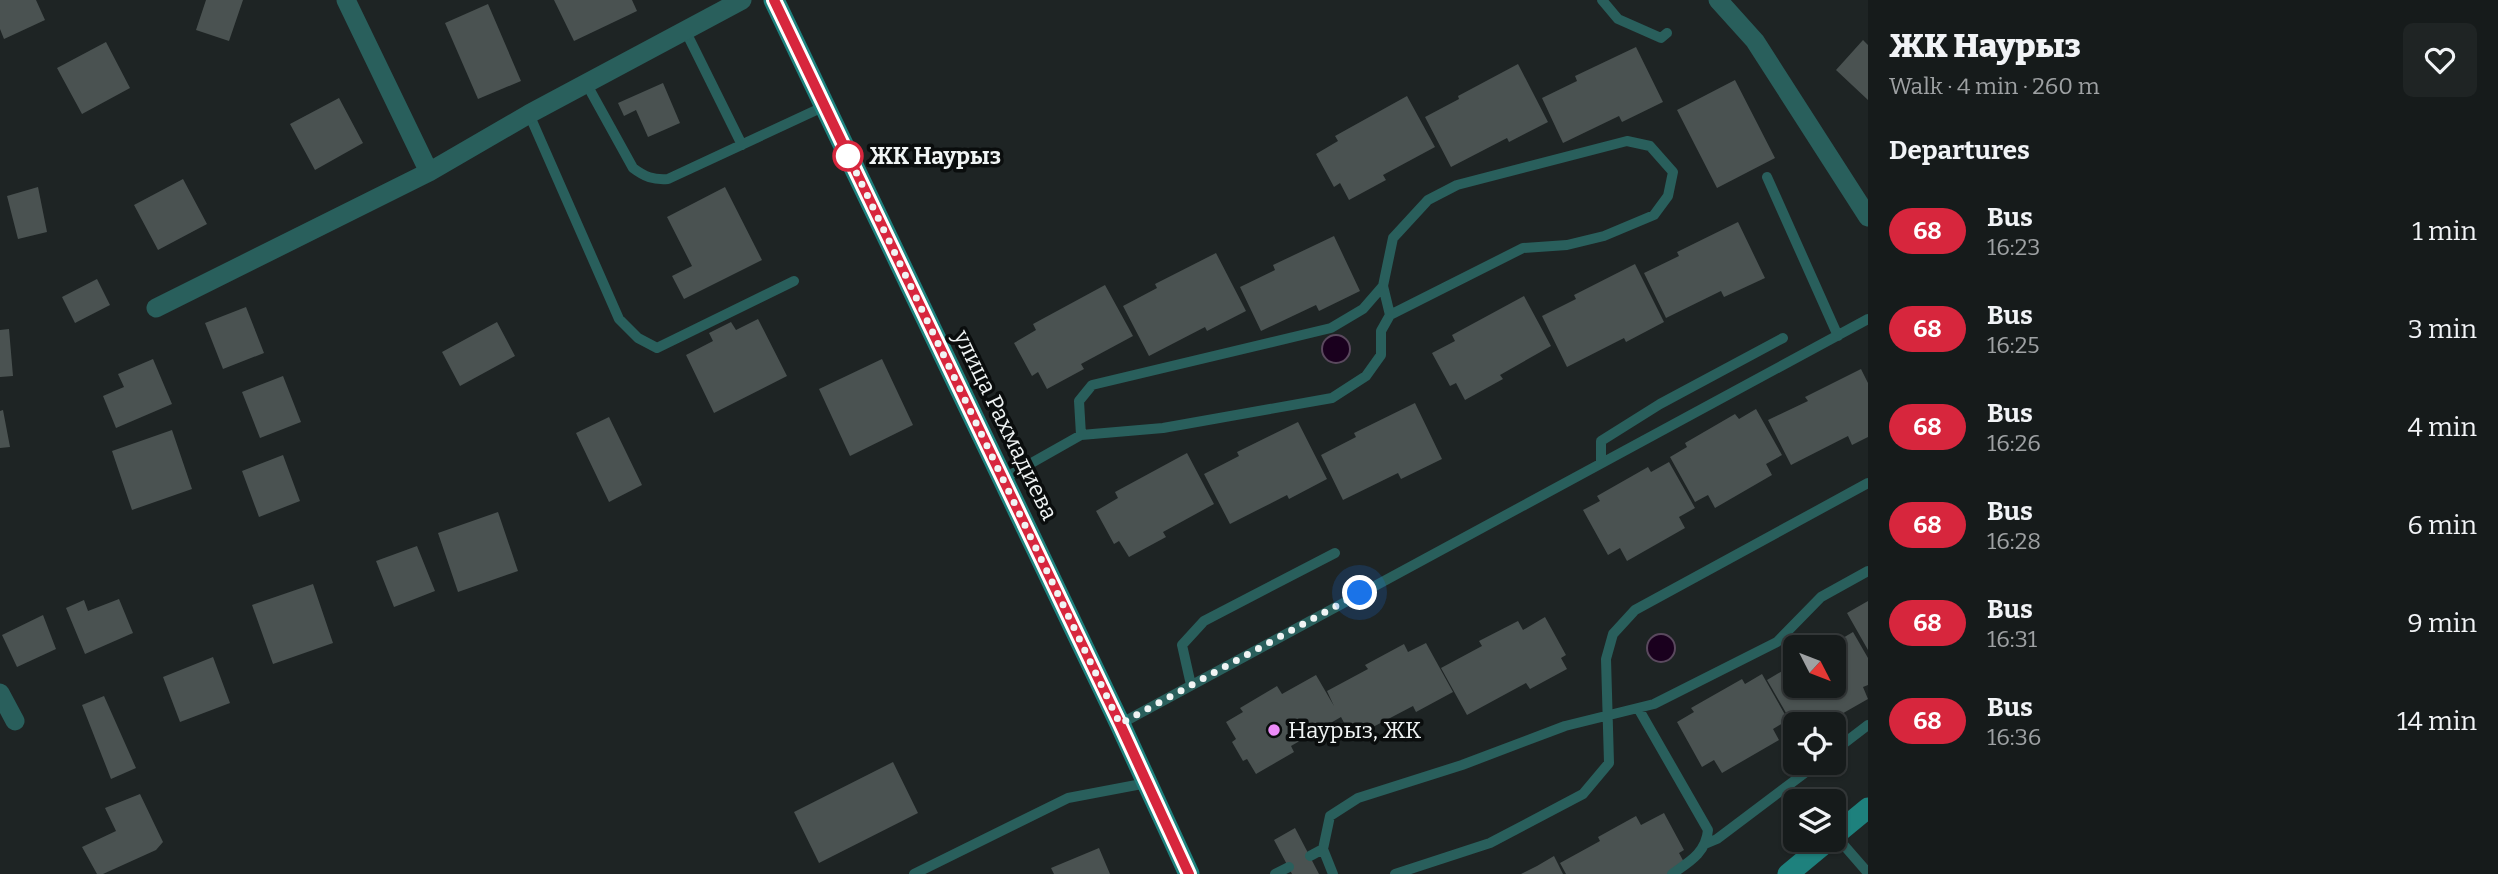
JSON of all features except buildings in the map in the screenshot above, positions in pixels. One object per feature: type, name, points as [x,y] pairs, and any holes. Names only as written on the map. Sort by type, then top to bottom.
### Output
[{"type":"street","points":[[346,0],[429,172]]},
{"type":"street","points":[[156,308],[429,172],[529,114],[742,0]]},
{"type":"street","name":"улица Рахмадиева","points":[[774,0],[1189,874]]},
{"type":"street","points":[[1718,0],[1755,41],[1868,216]]},
{"type":"street","points":[[0,693],[15,721]]},
{"type":"street","points":[[1846,826],[1868,808]]},
{"type":"street","points":[[1788,874],[1815,852]]},
{"type":"lane","points":[[1602,0],[1618,19],[1661,38],[1667,33]]},
{"type":"lane","points":[[685,30],[742,145]]},
{"type":"lane","points":[[586,83],[633,168],[645,177],[668,179],[825,106]]},
{"type":"lane","points":[[529,114],[619,319],[638,338],[657,348],[794,281]]},
{"type":"lane","points":[[1003,479],[1082,435],[1163,428],[1332,398],[1366,376],[1381,355],[1381,331],[1390,315],[1523,248],[1567,245],[1604,236],[1654,215],[1668,196],[1673,172],[1650,146],[1627,141],[1457,185],[1428,200],[1394,238],[1382,286],[1363,309],[1331,328],[1093,385],[1079,401],[1082,435]]},
{"type":"lane","points":[[1767,177],[1838,336]]},
{"type":"lane","points":[[1382,286],[1390,315]]},
{"type":"lane","points":[[1120,724],[1868,319]]},
{"type":"lane","points":[[1601,463],[1601,441],[1660,404],[1783,338]]},
{"type":"lane","points":[[1395,874],[1490,843],[1583,794],[1609,763],[1606,659],[1613,634],[1634,610],[1868,483]]},
{"type":"lane","points":[[1191,685],[1182,645],[1204,621],[1335,553]]},
{"type":"lane","points":[[1333,874],[1323,849],[1330,816],[1357,798],[1462,765],[1565,726],[1654,704],[1777,642],[1821,597],[1868,571]]},
{"type":"lane","points":[[1638,708],[1708,830],[1705,844],[1695,859],[1672,874]]},
{"type":"lane","points":[[1846,742],[1868,726]]},
{"type":"lane","points":[[1705,844],[1717,839],[1802,775]]},
{"type":"lane","points":[[914,874],[1068,799],[1147,783]]},
{"type":"lane","points":[[1310,856],[1323,849]]},
{"type":"lane","points":[[1846,849],[1868,873]]},
{"type":"lane","points":[[1275,874],[1289,867]]},
{"type":"shaded area","points":[[1336,335],[1346,339],[1350,349],[1346,359],[1336,363],[1326,359],[1322,349],[1326,339]]},
{"type":"shaded area","points":[[1661,634],[1671,638],[1675,648],[1671,658],[1661,662],[1651,658],[1647,648],[1651,638]]},
{"type":"bus line","name":"68","points":[[774,0],[1189,874]]},
{"type":"place","name":"ЖК Наурыз","points":[[848,156]]},
{"type":"place","name":"Наурыз, ЖК","points":[[1274,730]]},
{"type":"route","points":[[848,156],[847,153],[1120,724],[1360,593]]}]
